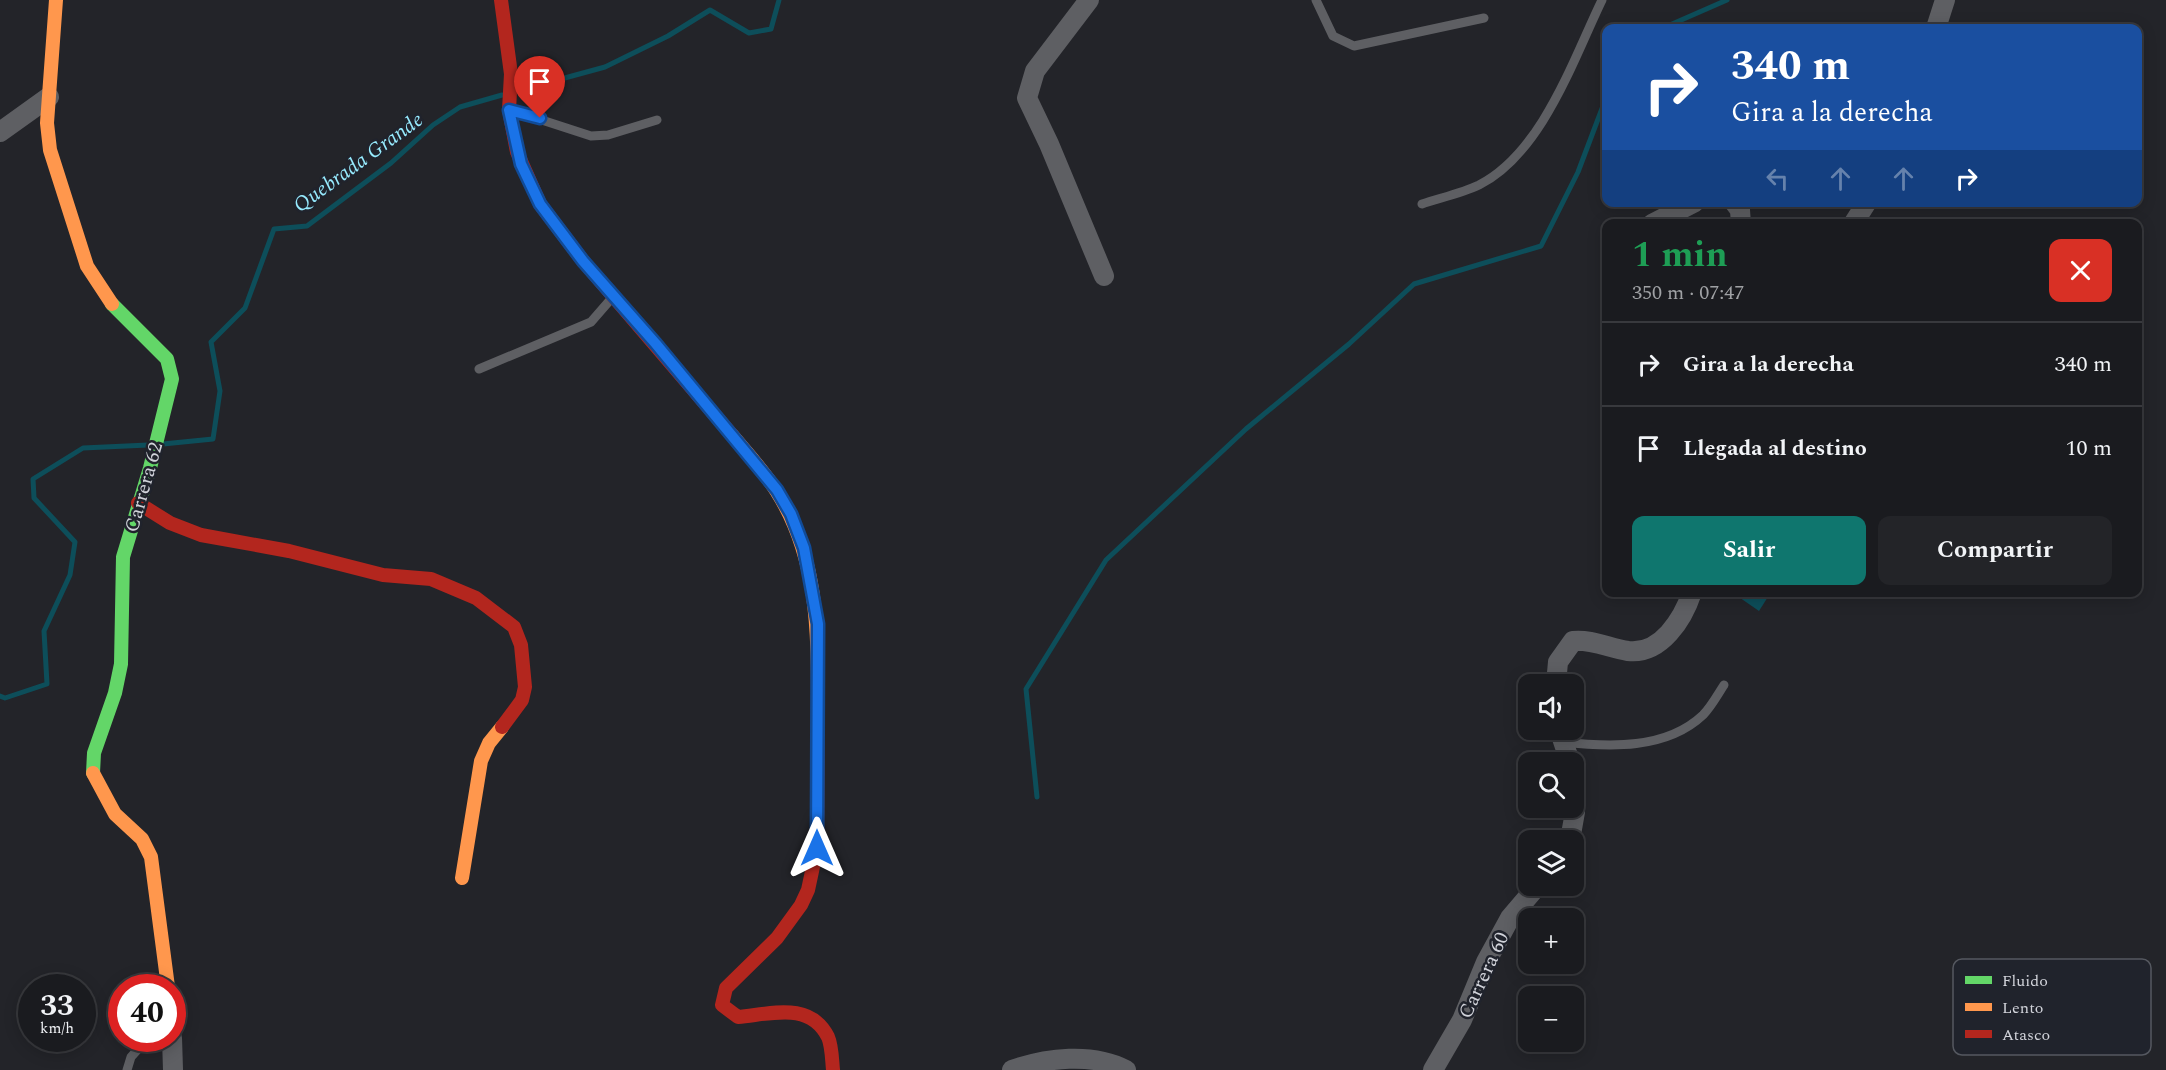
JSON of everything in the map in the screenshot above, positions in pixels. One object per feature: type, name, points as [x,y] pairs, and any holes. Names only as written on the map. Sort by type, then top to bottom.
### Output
[{"type":"street","name":"Carrera 62","points":[[56,0],[47,123],[50,150],[87,266],[117,312],[167,359],[172,379],[123,557],[121,664],[115,693],[94,753],[93,776],[115,813],[142,839],[151,857],[166,974]]},
{"type":"street","points":[[501,0],[510,84],[509,106],[517,152],[525,175],[540,204],[583,261],[614,294],[777,490],[791,514],[804,548],[818,624],[817,848],[813,870],[801,905],[777,938],[726,988],[722,1005],[738,1017],[803,1012],[817,1022],[829,1038],[833,1070]]},
{"type":"street","points":[[1089,0],[1035,71],[1027,98],[1049,144],[1104,276]]},
{"type":"street","points":[[1937,24],[1945,0]]},
{"type":"street","points":[[0,132],[49,97]]},
{"type":"street","points":[[1662,219],[1685,207]]},
{"type":"street","points":[[138,503],[170,523],[201,536],[289,551],[384,575],[431,579],[476,597],[514,627],[521,645],[525,687],[522,700],[489,743],[481,761],[462,878]]},
{"type":"street","points":[[1557,674],[1558,662],[1573,641],[1630,651],[1649,648],[1665,638],[1677,625],[1690,597]]},
{"type":"street","name":"Carrera 60","points":[[1433,1070],[1462,1020],[1486,962],[1510,918],[1529,896]]},
{"type":"street","points":[[172,1052],[173,1070]]},
{"type":"street","points":[[1012,1070],[1048,1060],[1070,1059],[1104,1062],[1126,1070]]},
{"type":"lane","points":[[1316,0],[1333,36],[1354,45],[1484,18]]},
{"type":"lane","points":[[1422,204],[1479,185],[1505,167],[1530,140],[1555,98],[1602,0]]},
{"type":"lane","points":[[509,106],[591,136],[608,135],[657,120]]},
{"type":"lane","points":[[479,369],[591,322],[614,294]]},
{"type":"lane","points":[[1575,740],[1595,746],[1641,743],[1671,736],[1703,715],[1724,685]]},
{"type":"lane","points":[[127,1070],[131,1057],[135,1052]]},
{"type":"water","points":[[1739,597],[1768,597],[1759,611]]},
{"type":"waterway","name":"Quebrada Grande","points":[[517,91],[605,67],[668,36],[710,10],[749,33],[771,29],[779,0]]},
{"type":"waterway","points":[[1672,24],[1727,0]]},
{"type":"waterway","name":"Quebrada Grande","points":[[163,444],[213,439],[220,391],[211,342],[245,308],[274,229],[307,226],[391,163],[433,125],[460,107],[502,95]]},
{"type":"waterway","points":[[1037,797],[1026,689],[1106,560],[1246,429],[1349,344],[1414,284],[1541,246],[1578,172],[1602,109]]},
{"type":"waterway","name":"Quebrada Grande","points":[[0,696],[5,698],[47,684],[44,631],[70,575],[75,542],[34,498],[33,479],[83,448],[148,445]]},
{"type":"traffic: fast","points":[[93,773],[94,753],[115,693],[121,664],[123,557],[150,468],[172,379],[167,359],[112,304]]},
{"type":"traffic: slow","points":[[56,0],[47,123],[50,150],[87,266],[112,304]]},
{"type":"traffic: slow","points":[[732,435],[777,492],[791,517],[801,542],[808,568],[816,622],[818,704]]},
{"type":"traffic: slow","points":[[462,878],[481,761],[489,743],[502,727]]},
{"type":"traffic: slow","points":[[93,773],[115,814],[142,839],[151,857],[166,974]]},
{"type":"traffic: jam","points":[[501,0],[511,74],[509,110],[517,152],[540,204],[583,261],[732,435]]},
{"type":"traffic: jam","points":[[138,503],[170,523],[201,535],[289,551],[383,575],[431,579],[476,598],[514,627],[521,645],[525,687],[522,700],[502,727]]},
{"type":"traffic: jam","points":[[818,704],[817,848],[808,890],[801,905],[777,938],[726,988],[722,1005],[738,1017],[789,1012],[811,1018],[828,1037],[833,1070]]},
{"type":"route","points":[[540,118],[509,110],[517,152],[525,175],[540,204],[583,261],[699,394],[777,490],[798,531],[817,607],[819,650],[816,715],[817,848]]}]
